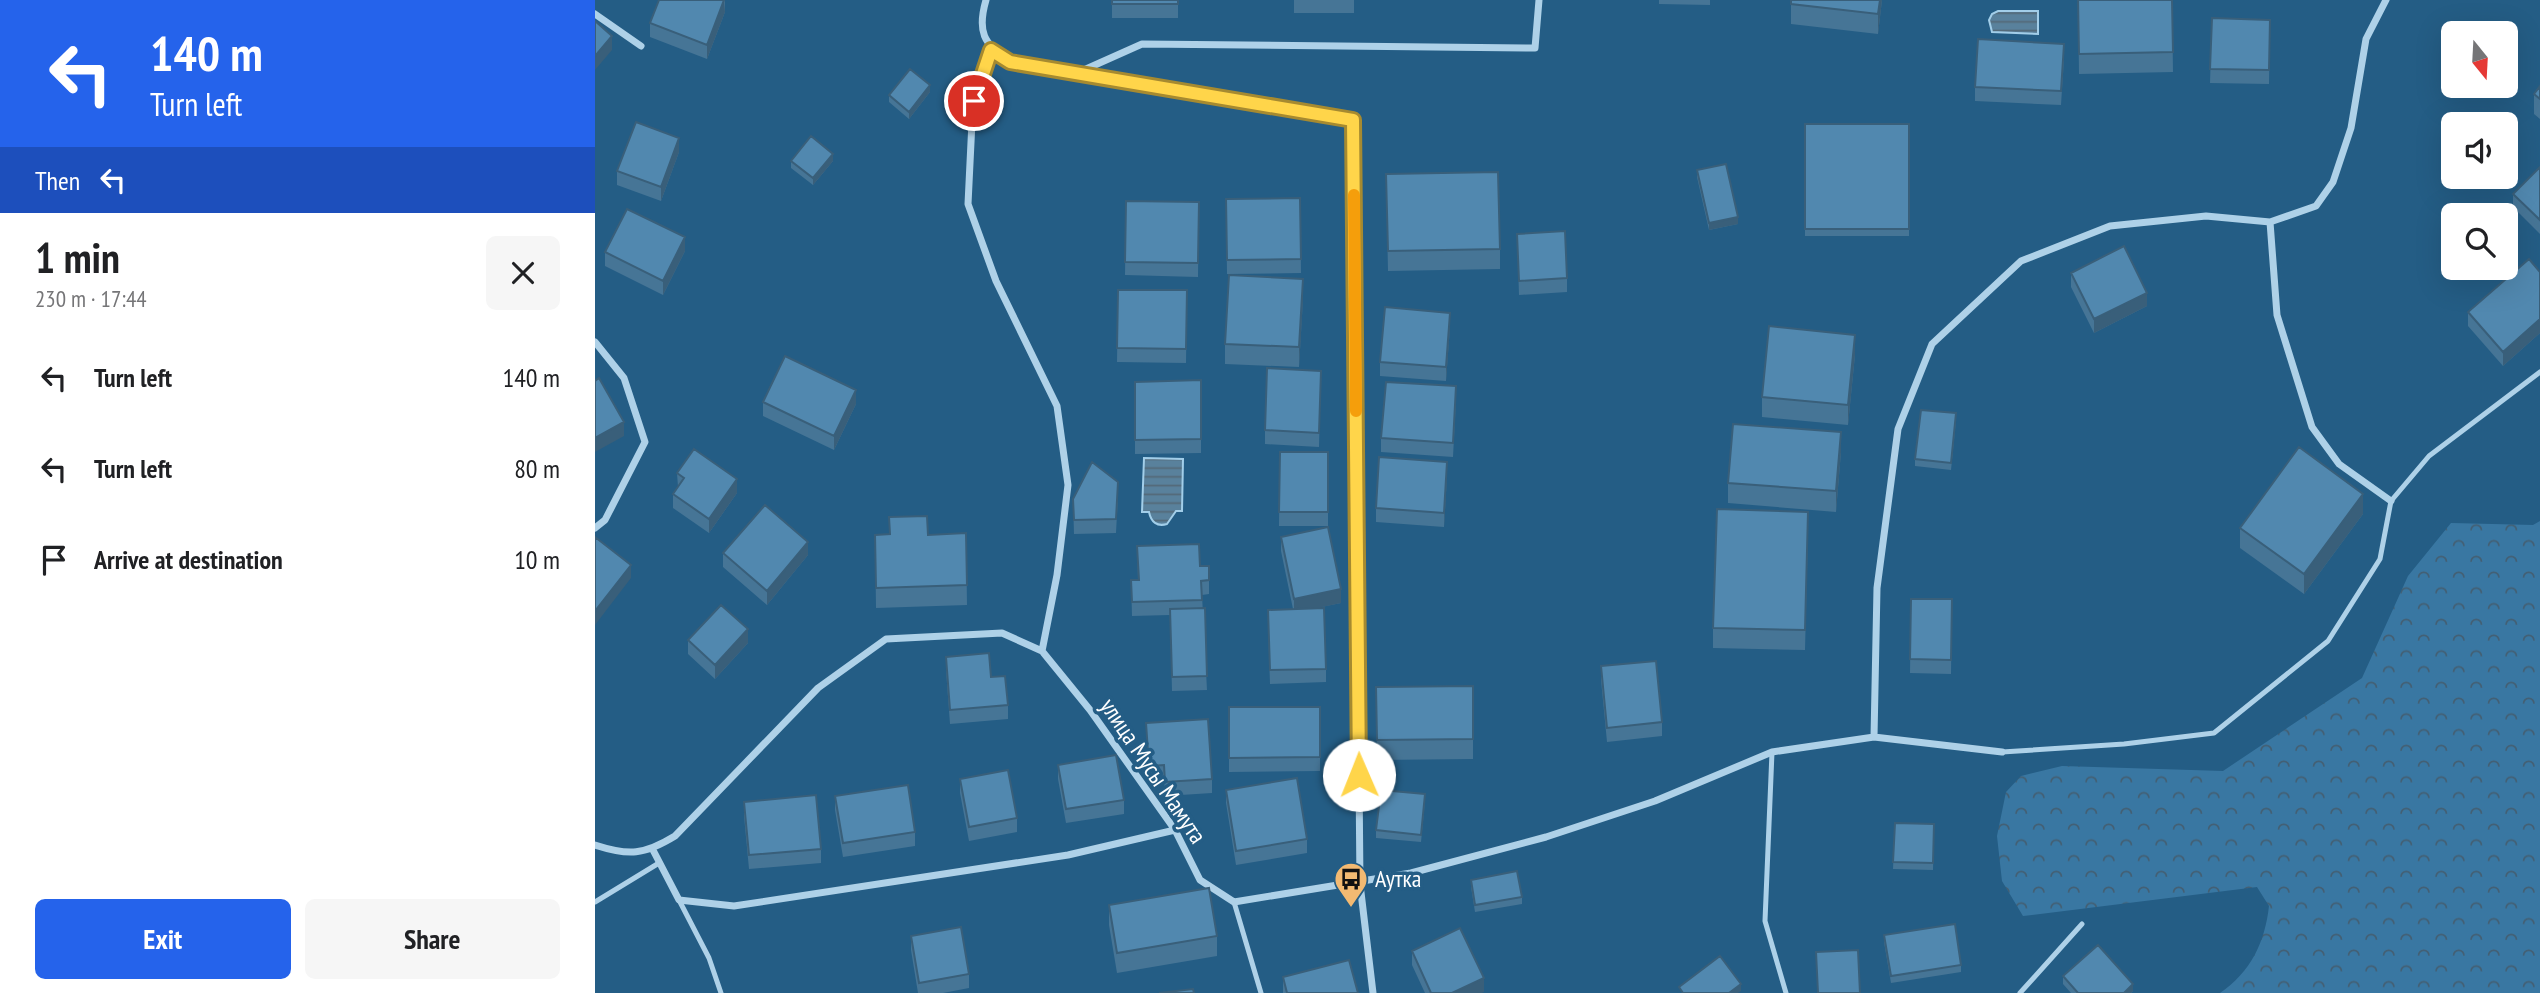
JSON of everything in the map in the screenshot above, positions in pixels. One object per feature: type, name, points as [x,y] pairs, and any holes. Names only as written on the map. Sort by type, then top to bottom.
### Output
[{"type":"street","points":[[986,0],[980,22],[991,50],[1010,62],[1353,120],[1360,884],[1374,993]]},
{"type":"street","points":[[1076,74],[1142,44],[1535,48],[1538,0]]},
{"type":"street","points":[[1874,737],[1877,588],[1898,429],[1932,344],[2021,261],[2110,226],[2206,216],[2270,222],[2316,206],[2333,182],[2351,128],[2366,39],[2386,0]]},
{"type":"street","points":[[595,14],[641,46]]},
{"type":"street","points":[[991,50],[974,101],[968,204],[996,281],[1057,406],[1067,485],[1057,575],[1042,652]]},
{"type":"street","points":[[2270,222],[2277,315],[2312,426],[2339,464],[2391,502]]},
{"type":"street","points":[[595,342],[624,378],[645,442],[604,520],[595,528]]},
{"type":"street","name":"улица Мусы Мамута","points":[[653,850],[675,836],[818,688],[885,639],[1002,633],[1042,652],[1090,710],[1175,830],[1199,880],[1234,902]]},
{"type":"street","points":[[1234,902],[1360,884],[1546,836],[1655,801],[1772,752],[1874,737],[2002,752]]},
{"type":"street","points":[[595,845],[621,854],[653,850],[679,900],[734,906],[1067,855],[1175,830]]},
{"type":"lane","points":[[2002,752],[2124,744],[2214,733],[2328,641],[2380,559],[2391,502],[2429,456],[2540,372]]},
{"type":"lane","points":[[1772,752],[1765,920],[1786,993]]},
{"type":"lane","points":[[595,902],[659,863]]},
{"type":"lane","points":[[679,900],[709,958],[721,993]]},
{"type":"lane","points":[[1234,902],[1261,993]]},
{"type":"lane","points":[[2020,993],[2082,924]]},
{"type":"green space","points":[[2540,521],[2540,993],[2220,993],[2240,976],[2260,944],[2269,906],[2257,887],[2023,916],[2002,881],[1997,836],[2006,792],[2021,776],[2062,766],[2223,771],[2362,678],[2408,576],[2451,523],[2533,525]]},
{"type":"shaded area","points":[[1998,11],[2038,11],[2038,34],[1992,32],[1989,20],[1992,14]]},
{"type":"shaded area","points":[[1144,458],[1183,459],[1182,511],[1176,511],[1167,524],[1157,524],[1151,519],[1149,512],[1142,512]]},
{"type":"building","points":[[659,0],[724,0],[707,45],[650,23]]},
{"type":"building","points":[[1112,0],[1178,0],[1178,4],[1112,4]]},
{"type":"building","points":[[1791,0],[1880,0],[1878,14],[1791,4]]},
{"type":"building","points":[[2078,0],[2172,0],[2173,52],[2079,54]]},
{"type":"building","points":[[2212,18],[2270,20],[2269,70],[2210,69]]},
{"type":"building","points":[[595,21],[612,36],[595,56]]},
{"type":"building","points":[[1978,39],[2064,44],[2061,91],[1975,87]]},
{"type":"building","points":[[910,69],[930,85],[909,112],[889,95]]},
{"type":"building","points":[[2540,86],[2540,99],[2534,94]]},
{"type":"building","points":[[636,122],[679,138],[661,187],[617,171]]},
{"type":"building","points":[[1805,124],[1909,124],[1909,229],[1805,229]]},
{"type":"building","points":[[811,136],[833,154],[813,178],[791,161]]},
{"type":"building","points":[[1726,164],[1738,217],[1709,223],[1697,170]]},
{"type":"building","points":[[2540,167],[2540,220],[2513,194]]},
{"type":"building","points":[[1498,172],[1500,249],[1388,251],[1386,174]]},
{"type":"building","points":[[1300,198],[1301,259],[1227,260],[1226,199]]},
{"type":"building","points":[[1126,201],[1199,202],[1198,263],[1125,262]]},
{"type":"building","points":[[627,209],[685,237],[663,281],[605,252]]},
{"type":"building","points":[[1565,231],[1567,278],[1519,281],[1517,234]]},
{"type":"building","points":[[2124,246],[2147,293],[2094,319],[2071,273]]},
{"type":"building","points":[[2529,259],[2540,272],[2540,319],[2503,352],[2468,312],[2505,280],[2518,280],[2518,269]]},
{"type":"building","points":[[1229,275],[1303,279],[1299,347],[1225,344]]},
{"type":"building","points":[[1118,290],[1187,290],[1186,349],[1117,348]]},
{"type":"building","points":[[1385,307],[1450,313],[1446,367],[1380,362]]},
{"type":"building","points":[[1769,326],[1855,335],[1848,405],[1762,397]]},
{"type":"building","points":[[785,356],[856,390],[834,436],[763,402]]},
{"type":"building","points":[[1267,368],[1321,371],[1319,433],[1265,430]]},
{"type":"building","points":[[599,378],[624,422],[595,438],[595,381]]},
{"type":"building","points":[[1201,380],[1201,439],[1135,440],[1135,382]]},
{"type":"building","points":[[1386,382],[1456,386],[1453,443],[1381,438]]},
{"type":"building","points":[[1921,410],[1956,413],[1951,463],[1915,459]]},
{"type":"building","points":[[1733,424],[1841,432],[1836,491],[1728,483]]},
{"type":"building","points":[[2299,447],[2363,494],[2304,574],[2240,528]]},
{"type":"building","points":[[694,449],[737,479],[709,519],[673,494],[684,478],[677,473]]},
{"type":"building","points":[[1280,452],[1328,452],[1328,512],[1279,512]]},
{"type":"building","points":[[1379,457],[1447,462],[1444,513],[1376,508]]},
{"type":"building","points":[[1092,462],[1118,482],[1116,519],[1074,520],[1073,499]]},
{"type":"building","points":[[765,505],[808,542],[767,591],[723,553]]},
{"type":"building","points":[[1717,509],[1808,512],[1805,630],[1713,628]]},
{"type":"building","points":[[927,516],[928,535],[966,533],[967,585],[876,588],[875,535],[890,534],[889,517]]},
{"type":"building","points":[[1328,527],[1341,589],[1294,599],[1281,537]]},
{"type":"building","points":[[595,537],[631,565],[595,611]]},
{"type":"building","points":[[1199,544],[1200,566],[1209,566],[1209,580],[1201,581],[1202,600],[1132,602],[1131,580],[1139,580],[1137,546]]},
{"type":"building","points":[[1911,599],[1952,599],[1951,660],[1910,659]]},
{"type":"building","points":[[721,605],[748,629],[715,665],[688,640]]},
{"type":"building","points":[[1205,608],[1207,676],[1172,677],[1170,609]]},
{"type":"building","points":[[1324,608],[1326,669],[1270,670],[1268,610]]},
{"type":"building","points":[[989,653],[991,677],[1005,676],[1008,705],[950,710],[946,657]]},
{"type":"building","points":[[1656,661],[1662,722],[1607,728],[1601,666]]},
{"type":"building","points":[[1473,686],[1473,739],[1377,740],[1376,687]]},
{"type":"building","points":[[1229,707],[1320,707],[1320,757],[1229,758]]},
{"type":"building","points":[[1208,719],[1212,779],[1165,782],[1164,765],[1149,766],[1146,723]]},
{"type":"building","points":[[1116,755],[1124,800],[1066,809],[1058,765]]},
{"type":"building","points":[[1008,770],[1017,818],[969,827],[960,779]]},
{"type":"building","points":[[1297,778],[1307,839],[1236,851],[1226,790]]},
{"type":"building","points":[[908,785],[915,832],[843,843],[835,796]]},
{"type":"building","points":[[1381,790],[1425,794],[1421,835],[1376,830]]},
{"type":"building","points":[[816,795],[821,849],[749,855],[744,802]]},
{"type":"building","points":[[1895,823],[1934,824],[1933,863],[1893,862]]},
{"type":"building","points":[[1517,871],[1522,897],[1475,905],[1471,880]]},
{"type":"building","points":[[1209,888],[1217,936],[1117,953],[1109,905]]},
{"type":"building","points":[[1955,924],[1961,965],[1891,976],[1884,935]]},
{"type":"building","points":[[961,927],[969,974],[919,983],[911,936]]},
{"type":"building","points":[[1460,928],[1484,978],[1452,993],[1431,993],[1412,951]]},
{"type":"building","points":[[2098,945],[2133,984],[2124,993],[2078,993],[2063,976]]},
{"type":"building","points":[[1858,950],[1860,993],[1818,993],[1816,952]]},
{"type":"building","points":[[1720,956],[1741,984],[1729,993],[1683,993],[1679,987]]},
{"type":"building","points":[[1349,960],[1358,993],[1287,993],[1283,977]]},
{"type":"building","points":[[1193,989],[1194,993],[1159,993]]},
{"type":"slow traffic","points":[[1354,195],[1356,411]]},
{"type":"place","name":"Аутка","points":[[1351,909]]},
{"type":"route","points":[[974,101],[991,50],[1010,62],[1353,120],[1359,775]]}]
